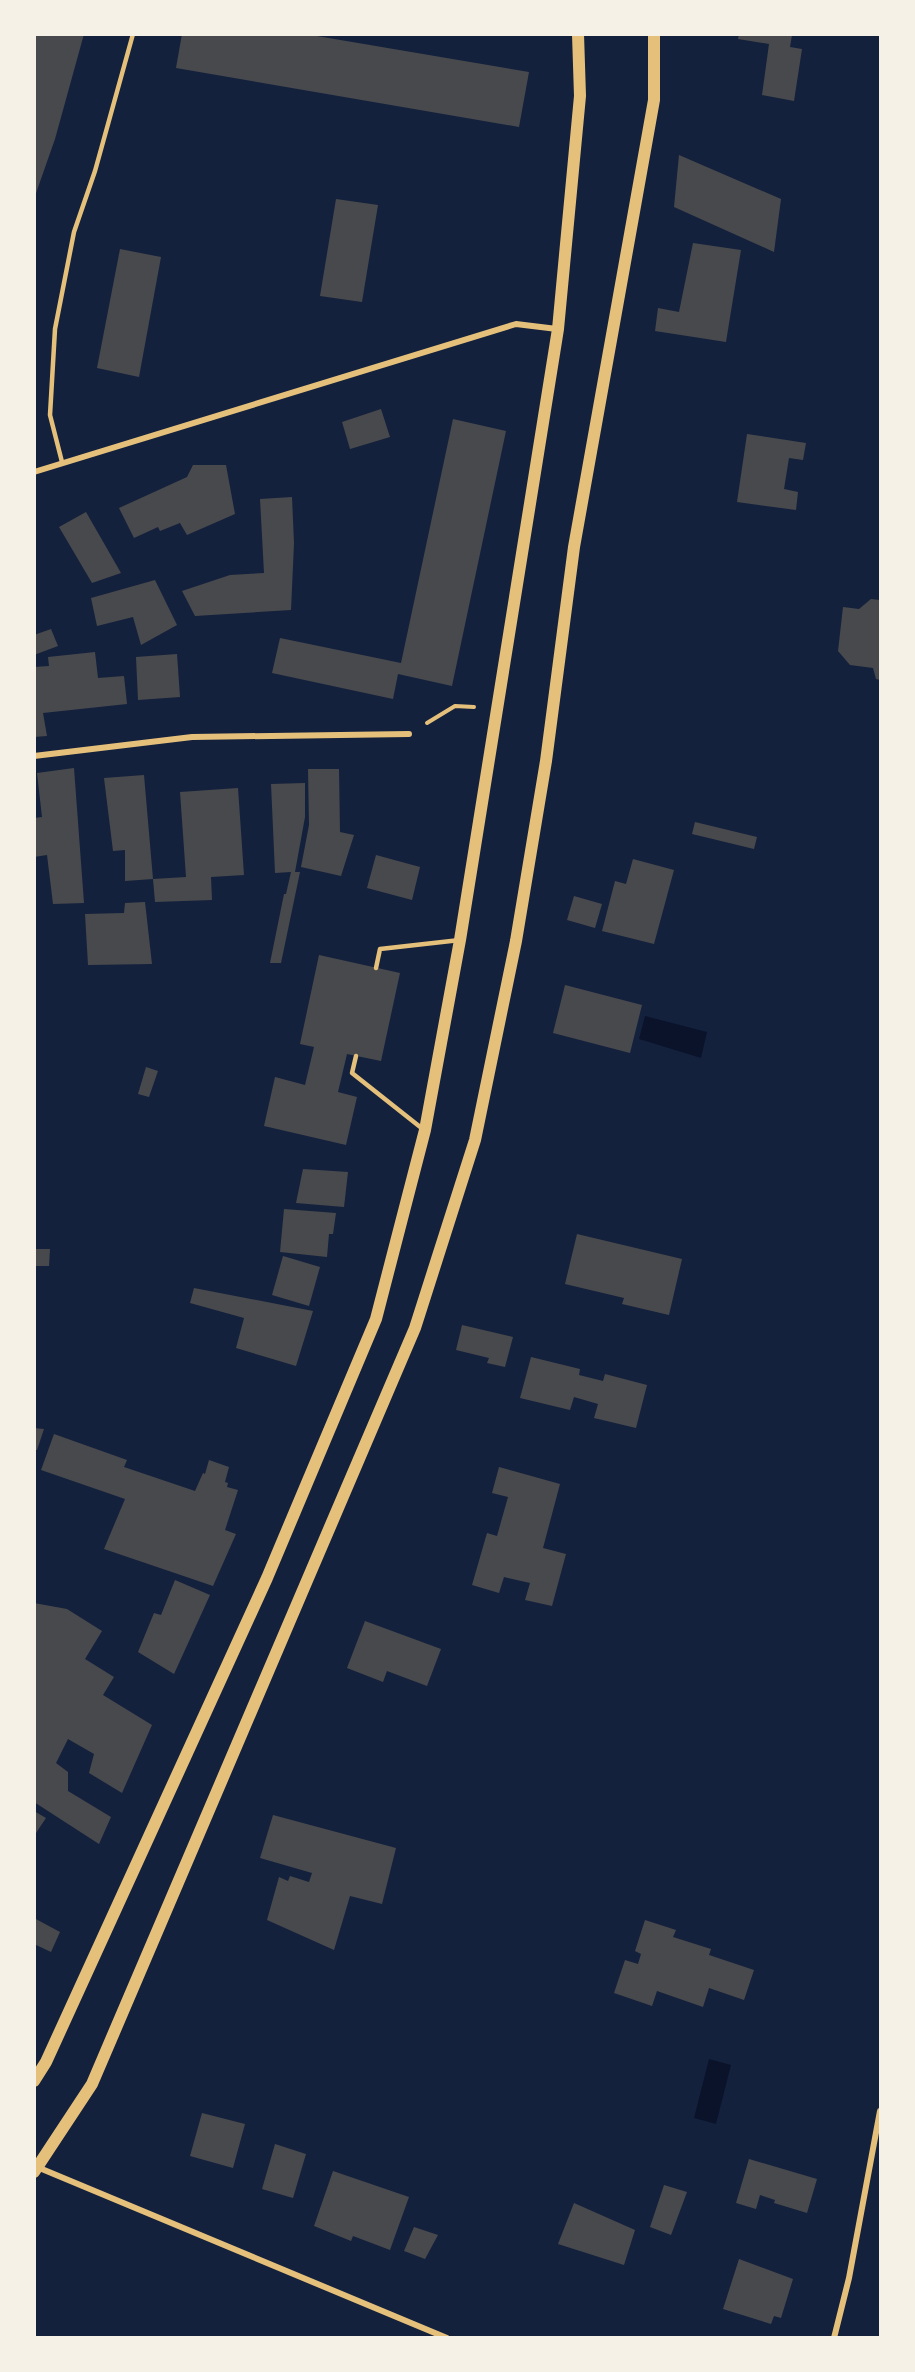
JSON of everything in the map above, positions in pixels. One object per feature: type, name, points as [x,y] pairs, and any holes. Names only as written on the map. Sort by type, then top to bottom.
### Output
[{"type":"main road","points":[[34,2081],[46,2062],[262,1589],[376,1319],[425,1130],[460,940],[558,329],[580,96],[578,34]]},
{"type":"main road","points":[[36,2170],[92,2084],[402,1360],[415,1328],[475,1140],[518,930],[546,762],[574,547],[654,100],[654,34]]},
{"type":"street","points":[[34,472],[516,324],[558,329]]},
{"type":"street","points":[[34,756],[192,737],[409,734]]},
{"type":"street","points":[[834,2337],[849,2278],[880,2111]]},
{"type":"street","points":[[36,2170],[447,2337]]},
{"type":"lane","points":[[63,462],[50,415],[55,329],[74,232],[95,171],[133,34]]},
{"type":"lane","points":[[376,968],[380,949],[460,940]]},
{"type":"lane","points":[[356,1056],[352,1073],[425,1130]]},
{"type":"path","points":[[409,734],[455,706],[496,709]]},
{"type":"water","points":[[645,1016],[707,1032],[701,1058],[639,1039]]},
{"type":"water","points":[[709,2059],[731,2065],[716,2124],[694,2118]]},
{"type":"building","points":[[34,34],[84,34],[55,139],[35,196]]},
{"type":"building","points":[[182,34],[305,34],[529,72],[519,127],[176,68]]},
{"type":"building","points":[[739,34],[792,35],[790,47],[802,49],[794,101],[762,95],[769,44],[738,39]]},
{"type":"building","points":[[679,155],[781,199],[774,252],[674,207]]},
{"type":"building","points":[[336,199],[378,205],[362,302],[320,296]]},
{"type":"building","points":[[693,243],[741,250],[726,342],[655,331],[658,308],[679,312]]},
{"type":"building","points":[[120,249],[161,257],[139,377],[97,368]]},
{"type":"building","points":[[381,409],[390,437],[350,449],[342,422]]},
{"type":"building","points":[[453,419],[506,431],[452,686],[398,674],[393,699],[272,673],[280,638],[401,663]]},
{"type":"building","points":[[747,434],[806,443],[803,460],[789,458],[784,489],[798,492],[796,510],[737,502]]},
{"type":"building","points":[[193,465],[226,465],[235,514],[187,535],[180,523],[160,531],[158,527],[134,538],[119,508],[187,477]]},
{"type":"building","points":[[292,497],[294,543],[291,610],[195,616],[182,591],[230,575],[264,573],[260,499]]},
{"type":"building","points":[[86,512],[121,573],[92,583],[59,527]]},
{"type":"building","points":[[155,580],[177,625],[141,645],[133,617],[97,626],[91,598]]},
{"type":"building","points":[[871,599],[880,600],[880,680],[876,679],[873,668],[850,665],[838,651],[843,607],[859,609]]},
{"type":"building","points":[[51,629],[58,646],[34,655],[34,635]]},
{"type":"building","points":[[95,652],[98,678],[124,676],[127,704],[43,713],[47,736],[34,737],[34,667],[49,666],[48,657]]},
{"type":"building","points":[[177,654],[180,697],[138,700],[136,657]]},
{"type":"building","points":[[74,768],[84,903],[53,904],[47,855],[34,857],[34,818],[42,817],[37,773]]},
{"type":"building","points":[[308,769],[339,769],[340,832],[354,835],[341,876],[301,867],[309,825]]},
{"type":"building","points":[[144,775],[153,879],[125,881],[125,850],[113,851],[104,778]]},
{"type":"building","points":[[305,783],[305,817],[295,872],[300,872],[281,963],[270,963],[284,894],[286,894],[291,872],[275,873],[271,784]]},
{"type":"building","points":[[238,788],[244,875],[211,877],[212,900],[155,902],[153,879],[186,877],[180,792]]},
{"type":"building","points":[[695,822],[757,837],[754,849],[692,834]]},
{"type":"building","points":[[376,855],[420,867],[412,900],[367,888]]},
{"type":"building","points":[[633,859],[674,870],[654,944],[602,931],[615,881],[626,884]]},
{"type":"building","points":[[574,896],[602,904],[595,928],[567,920]]},
{"type":"building","points":[[145,902],[152,964],[88,965],[85,914],[124,913],[125,903]]},
{"type":"building","points":[[319,955],[400,973],[381,1061],[347,1054],[338,1092],[357,1097],[346,1145],[264,1126],[275,1077],[305,1085],[314,1047],[300,1044]]},
{"type":"building","points":[[565,985],[642,1005],[630,1053],[553,1033]]},
{"type":"building","points":[[146,1067],[158,1071],[149,1097],[138,1094]]},
{"type":"building","points":[[303,1169],[348,1172],[344,1207],[296,1203]]},
{"type":"building","points":[[284,1209],[336,1213],[333,1234],[329,1234],[327,1257],[280,1252]]},
{"type":"building","points":[[577,1234],[682,1259],[669,1315],[622,1304],[624,1298],[565,1284]]},
{"type":"building","points":[[34,1249],[50,1249],[49,1266],[34,1266]]},
{"type":"building","points":[[283,1256],[320,1267],[309,1306],[272,1295]]},
{"type":"building","points":[[194,1288],[313,1311],[296,1366],[236,1348],[244,1318],[190,1303]]},
{"type":"building","points":[[462,1325],[513,1337],[505,1367],[487,1363],[489,1358],[456,1350]]},
{"type":"building","points":[[531,1357],[580,1369],[579,1375],[603,1381],[605,1374],[647,1385],[636,1428],[594,1418],[598,1404],[574,1397],[570,1410],[520,1398]]},
{"type":"building","points":[[34,1428],[44,1429],[37,1450],[34,1450]]},
{"type":"building","points":[[54,1434],[127,1460],[124,1467],[195,1491],[203,1473],[205,1474],[209,1460],[229,1467],[225,1482],[228,1483],[227,1487],[238,1490],[225,1530],[236,1534],[213,1586],[104,1549],[125,1499],[41,1470]]},
{"type":"building","points":[[499,1467],[560,1484],[543,1548],[566,1554],[552,1606],[525,1600],[530,1583],[504,1577],[499,1593],[472,1585],[487,1533],[497,1536],[508,1497],[492,1493]]},
{"type":"building","points":[[175,1580],[210,1595],[174,1674],[138,1652],[154,1613],[161,1615]]},
{"type":"building","points":[[34,1603],[67,1609],[102,1631],[85,1659],[114,1677],[103,1695],[152,1725],[122,1793],[89,1773],[94,1754],[68,1739],[56,1763],[68,1772],[68,1791],[111,1817],[99,1844],[34,1802]]},
{"type":"building","points":[[365,1621],[441,1649],[427,1686],[387,1671],[383,1682],[347,1668]]},
{"type":"building","points":[[34,1811],[46,1818],[34,1836]]},
{"type":"building","points":[[273,1815],[396,1848],[382,1904],[350,1896],[334,1950],[267,1920],[279,1877],[288,1881],[290,1876],[309,1882],[312,1873],[260,1858]]},
{"type":"building","points":[[34,1918],[60,1932],[51,1952],[34,1944]]},
{"type":"building","points":[[645,1920],[676,1930],[673,1937],[711,1949],[709,1955],[754,1970],[744,2000],[709,1988],[703,2007],[657,1991],[652,2006],[614,1993],[625,1960],[638,1964],[641,1954],[635,1951]]},
{"type":"building","points":[[202,2113],[245,2124],[233,2168],[190,2156]]},
{"type":"building","points":[[275,2144],[306,2154],[293,2198],[262,2189]]},
{"type":"building","points":[[749,2159],[817,2179],[807,2213],[774,2203],[775,2200],[760,2195],[756,2209],[736,2203]]},
{"type":"building","points":[[333,2171],[409,2197],[390,2250],[353,2236],[351,2241],[314,2226]]},
{"type":"building","points":[[664,2185],[687,2192],[671,2235],[650,2227]]},
{"type":"building","points":[[574,2203],[635,2230],[624,2265],[558,2244]]},
{"type":"building","points":[[414,2227],[438,2235],[425,2259],[404,2251]]},
{"type":"building","points":[[739,2259],[793,2279],[781,2318],[774,2316],[771,2324],[723,2309]]}]
